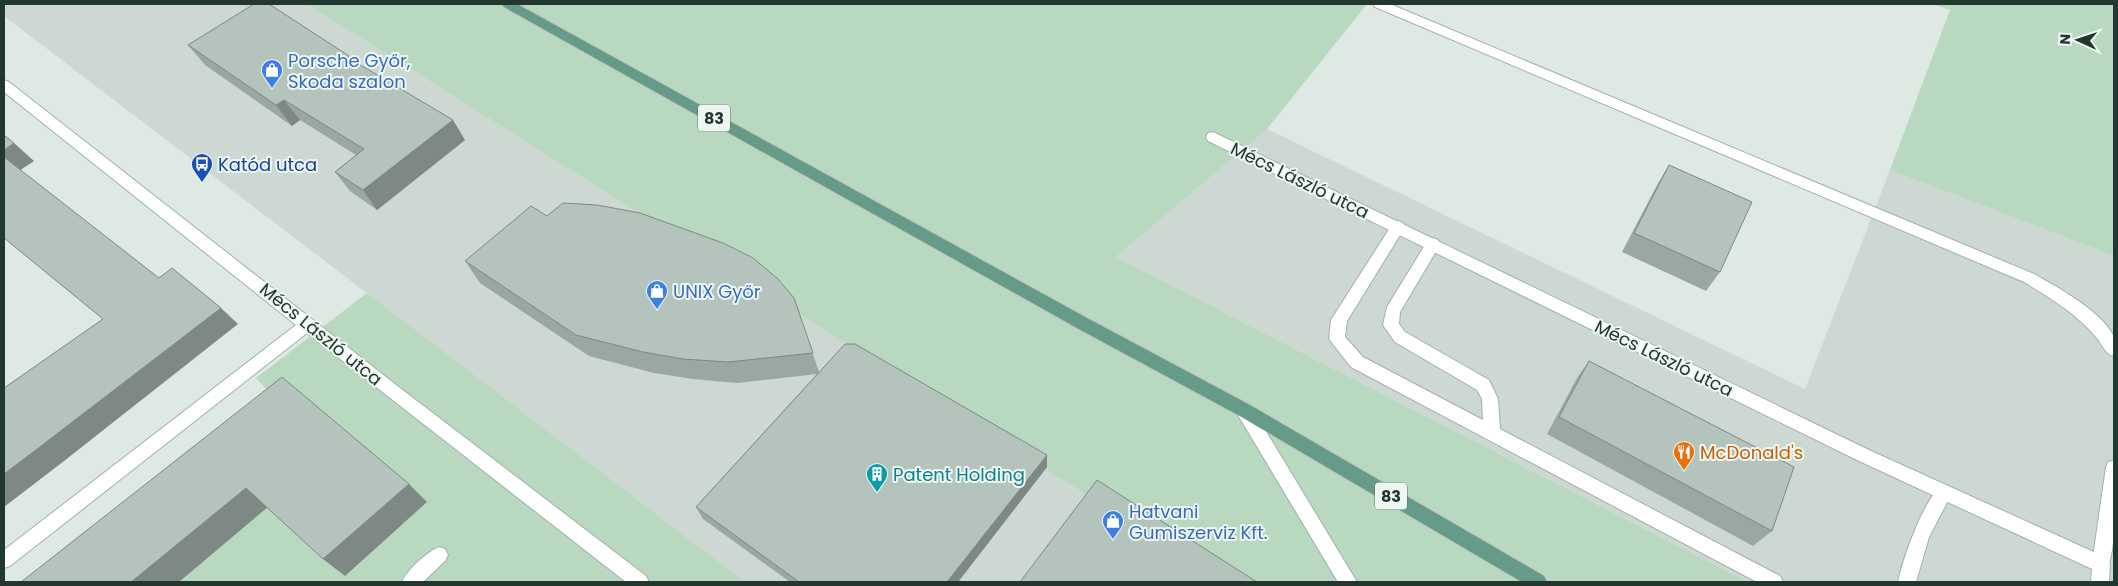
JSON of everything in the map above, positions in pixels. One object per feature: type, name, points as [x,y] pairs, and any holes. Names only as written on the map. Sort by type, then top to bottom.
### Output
[{"type":"main road","name":"83","points":[[508,4],[1082,323],[1244,410],[1538,582]]},
{"type":"street","points":[[1379,4],[2029,278],[2060,295],[2084,312],[2102,330],[2114,350]]},
{"type":"street","name":"Mécs László utca","points":[[4,85],[640,582]]},
{"type":"street","name":"Mécs László utca","points":[[1213,137],[1944,493],[2102,564]]},
{"type":"street","points":[[1398,227],[1339,320],[1337,340],[1357,362],[1774,582]]},
{"type":"street","points":[[1433,244],[1392,311],[1391,325],[1400,336],[1483,384],[1490,399],[1492,433]]},
{"type":"street","points":[[4,560],[308,324]]},
{"type":"street","points":[[1244,410],[1348,582]]},
{"type":"street","points":[[2100,582],[2114,467]]},
{"type":"street","points":[[1907,582],[1911,564],[1925,524],[1944,493]]},
{"type":"street","points":[[411,582],[439,555]]},
{"type":"shaded area","points":[[4,4],[307,4],[1225,582],[745,582],[4,16]]},
{"type":"shaded area","points":[[1267,129],[1805,389],[1890,170],[2114,256],[2114,582],[1748,582],[1116,257]]},
{"type":"green space","points":[[307,4],[1367,4],[1267,129],[1116,257],[1748,582],[1225,582]]},
{"type":"green space","points":[[1933,4],[2114,4],[2114,256],[1890,170],[1950,10]]},
{"type":"green space","points":[[367,293],[745,582],[50,582],[274,397],[256,378]]},
{"type":"building","points":[[254,4],[269,4],[349,56],[347,57],[453,120],[363,190],[335,172],[364,149],[284,100],[276,105],[188,45]]},
{"type":"building","points":[[4,135],[14,143],[4,150]]},
{"type":"building","points":[[4,157],[159,278],[172,268],[221,308],[4,474],[4,388],[103,319],[4,238]]},
{"type":"building","points":[[1669,165],[1752,202],[1720,272],[1634,233]]},
{"type":"building","name":"UNIX Győr","points":[[563,203],[597,205],[640,213],[723,243],[753,258],[778,279],[794,298],[813,353],[728,362],[683,359],[643,352],[576,335],[465,261],[531,206],[547,216]]},
{"type":"building","name":"Patent Holding","points":[[845,344],[855,344],[1047,455],[947,582],[799,582],[696,507]]},
{"type":"building","name":"McDonald's","points":[[1589,361],[1794,467],[1772,531],[1559,417]]},
{"type":"building","points":[[282,377],[409,484],[323,559],[246,488],[131,582],[21,582]]},
{"type":"building","name":"Hatvani Gumiszerviz Kft.","points":[[1097,480],[1257,582],[1020,582]]},
{"type":"place","name":"Porsche Győr, Skoda szalon","points":[[272,89]]},
{"type":"place","name":"Katód utca","points":[[202,183]]},
{"type":"place","name":"UNIX Győr","points":[[657,310]]},
{"type":"place","name":"McDonald's","points":[[1684,471]]},
{"type":"place","name":"Patent Holding","points":[[877,493]]},
{"type":"place","name":"Hatvani Gumiszerviz Kft.","points":[[1113,540]]}]
